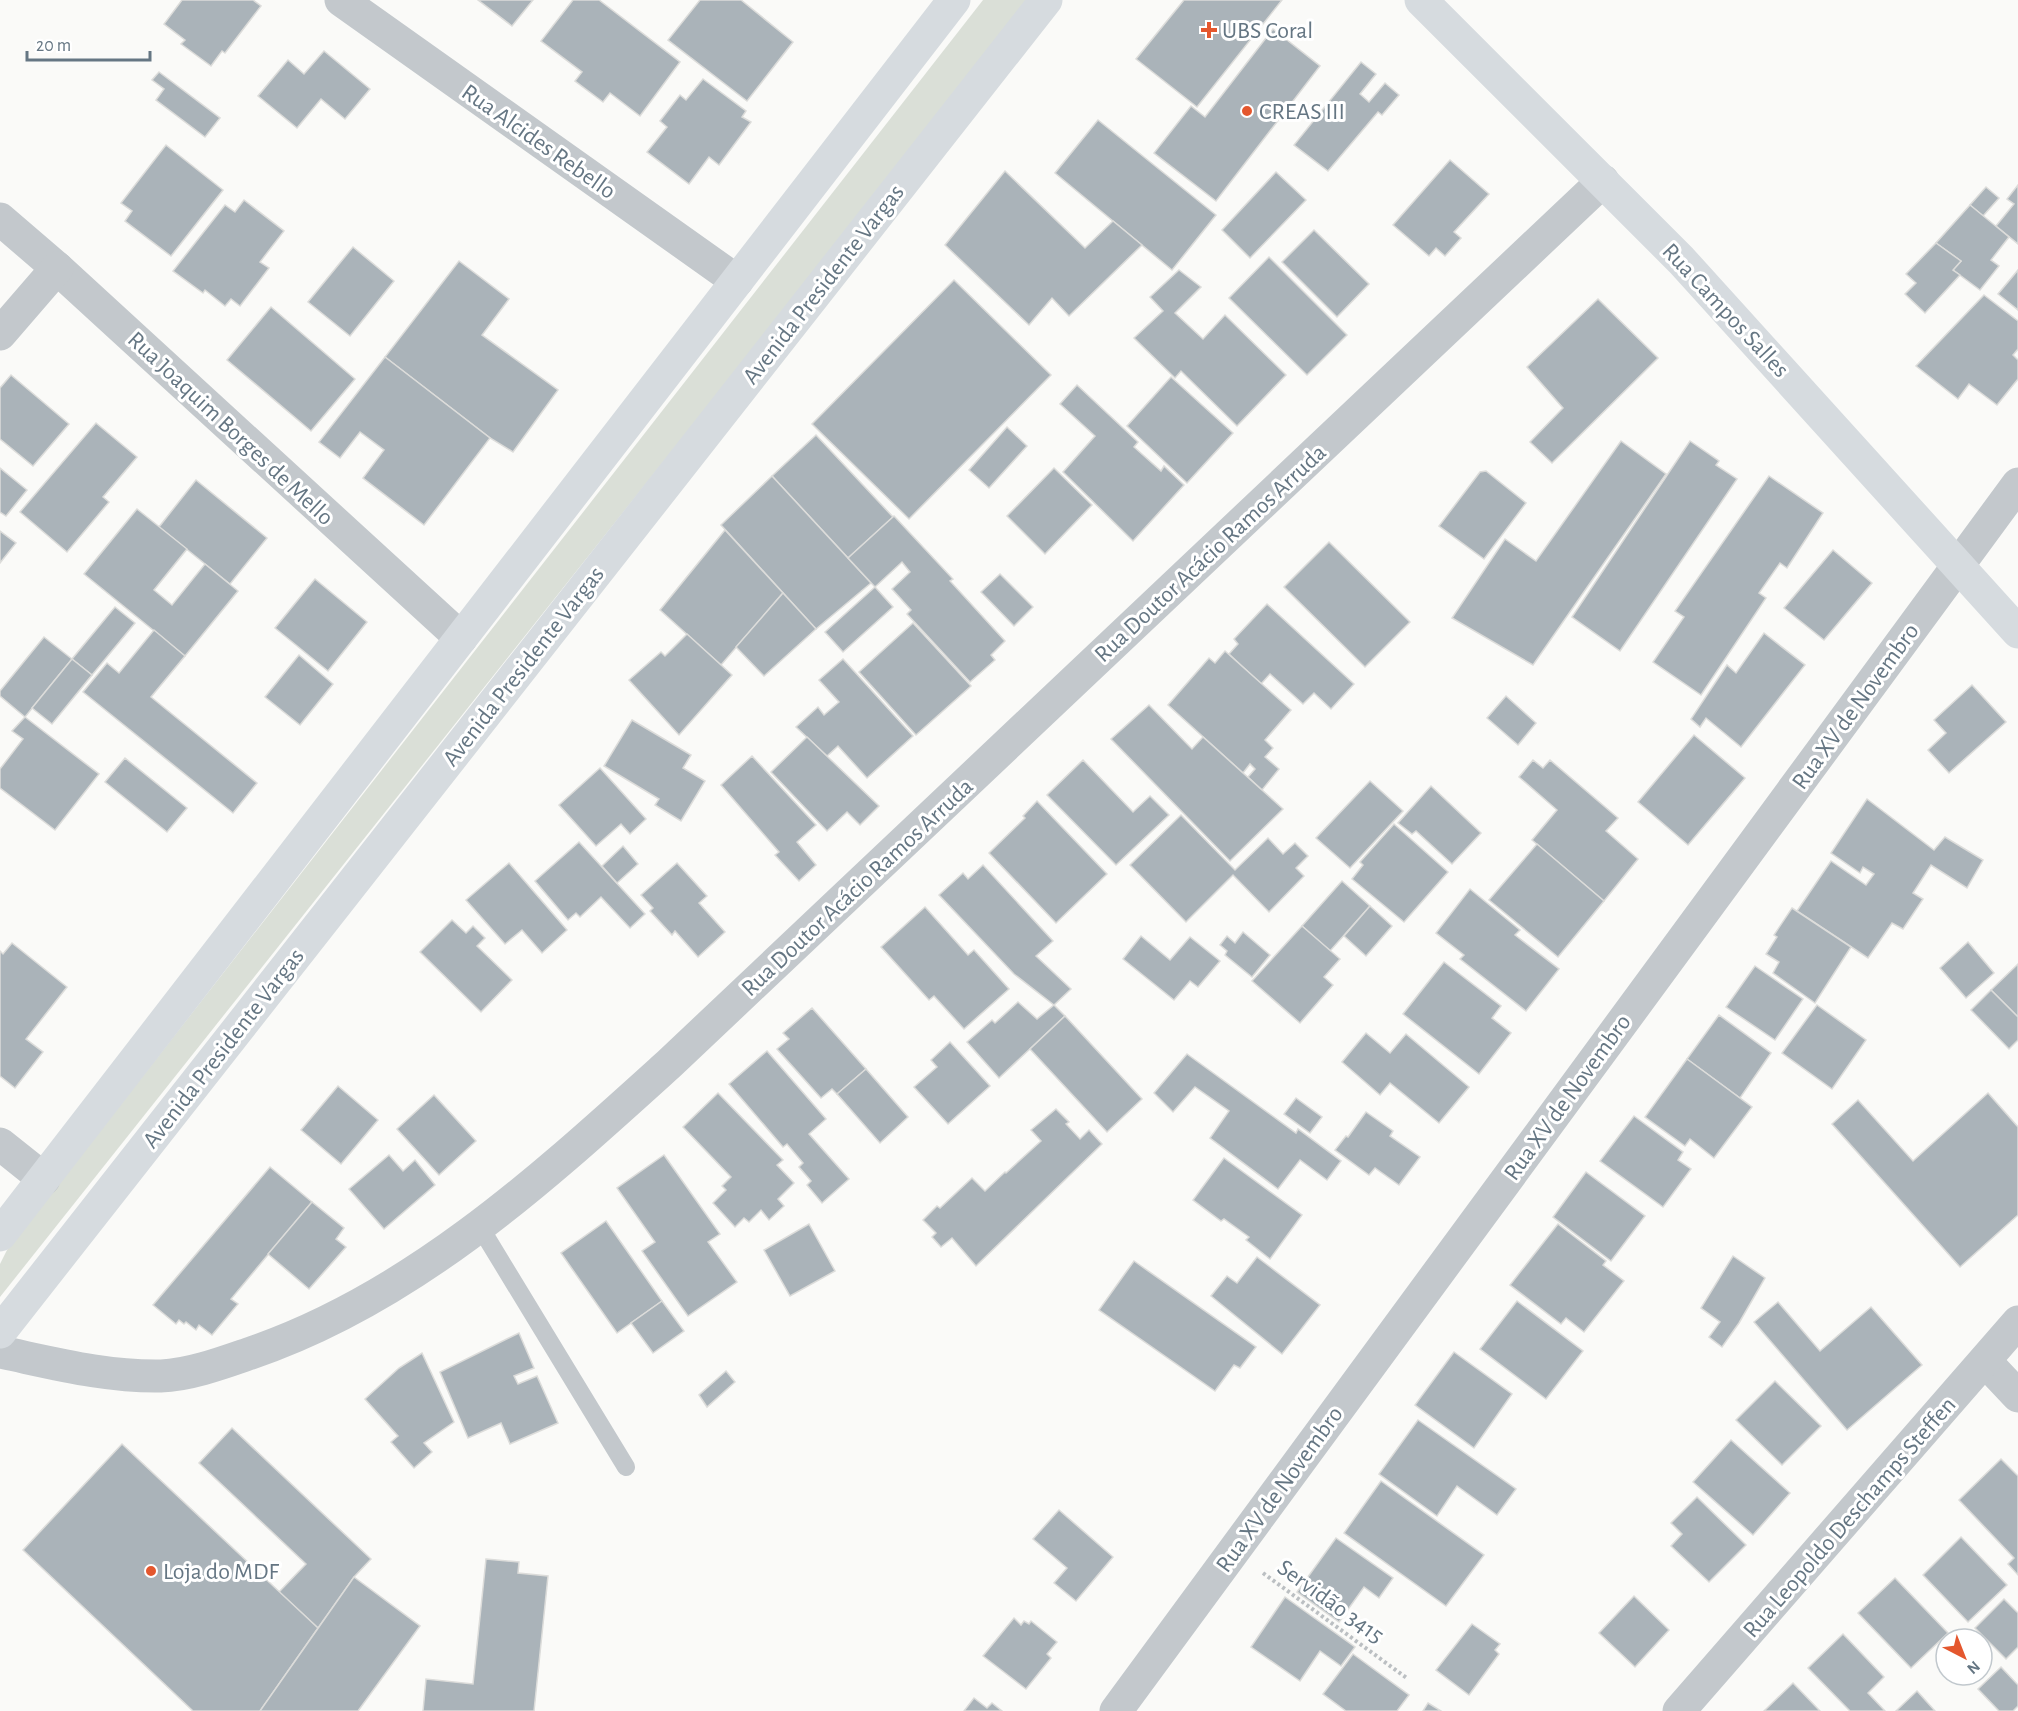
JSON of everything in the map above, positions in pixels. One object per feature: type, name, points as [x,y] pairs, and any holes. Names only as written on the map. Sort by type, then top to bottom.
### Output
[{"type":"main road","points":[[0,1235],[954,0]]},
{"type":"main road","name":"Avenida Presidente Vargas","points":[[0,1332],[1046,0]]},
{"type":"main road","name":"Rua Campos Salles","points":[[1421,0],[1681,260],[2018,632]]},
{"type":"street","name":"Rua Alcides Rebello","points":[[341,0],[737,281]]},
{"type":"street","name":"Rua Doutor Acácio Ramos Arruda","points":[[0,1352],[99,1372],[162,1376],[214,1366],[277,1345],[367,1301],[480,1227],[591,1134],[670,1063],[1604,181]]},
{"type":"street","name":"Rua Joaquim Borges de Mello","points":[[0,219],[57,268],[461,638]]},
{"type":"street","points":[[0,334],[57,268]]},
{"type":"street","name":"Rua XV de Novembro","points":[[1116,1711],[2018,484]]},
{"type":"street","points":[[0,1144],[44,1179]]},
{"type":"street","name":"Rua Leopoldo Deschamps Steffen","points":[[1684,1709],[2018,1322]]},
{"type":"street","points":[[1985,1361],[2018,1396]]},
{"type":"lane","points":[[480,1227],[626,1467]]},
{"type":"path","name":"Servidão 3415","points":[[1233,1552],[1408,1679]]},
{"type":"shaded area","points":[[983,0],[1030,0],[0,1297],[0,1264],[7,1250]]},
{"type":"building","points":[[182,0],[253,0],[261,6],[225,53],[222,51],[211,66],[181,44],[185,40],[164,24]]},
{"type":"building","points":[[478,0],[533,0],[512,26]]},
{"type":"building","points":[[573,0],[599,0],[680,62],[640,116],[610,93],[603,102],[575,81],[582,72],[541,41]]},
{"type":"building","points":[[700,0],[741,0],[793,42],[747,101],[668,40]]},
{"type":"building","name":"UBS Coral","points":[[1184,0],[1282,0],[1197,107],[1136,59]]},
{"type":"building","name":"CREAS III","points":[[1273,29],[1320,66],[1216,201],[1154,153],[1191,106],[1205,117]]},
{"type":"building","points":[[324,51],[370,89],[345,119],[321,99],[297,128],[258,96],[288,60],[304,74]]},
{"type":"building","points":[[1361,62],[1376,74],[1360,94],[1369,102],[1385,83],[1399,95],[1382,115],[1378,112],[1328,171],[1294,145]]},
{"type":"building","points":[[159,72],[220,118],[205,137],[156,100],[164,89],[152,80]]},
{"type":"building","points":[[703,79],[746,111],[742,117],[751,122],[719,165],[709,157],[689,184],[647,152],[667,127],[660,121],[680,95],[686,100]]},
{"type":"building","points":[[1098,120],[1216,215],[1172,270],[1055,173]]},
{"type":"building","points":[[166,145],[223,190],[171,256],[125,221],[132,211],[121,203]]},
{"type":"building","points":[[1450,160],[1489,194],[1454,232],[1461,238],[1445,256],[1436,248],[1429,256],[1393,225]]},
{"type":"building","points":[[1005,171],[1085,248],[1113,221],[1142,245],[1069,316],[1052,298],[1029,325],[945,245]]},
{"type":"building","points":[[1276,172],[1306,200],[1250,258],[1222,230]]},
{"type":"building","points":[[2018,185],[2018,244],[1996,226],[2014,204],[2007,199]]},
{"type":"building","points":[[1986,187],[1999,198],[1983,216],[1970,205]]},
{"type":"building","points":[[244,200],[284,231],[260,262],[269,268],[240,306],[231,299],[225,306],[205,290],[203,293],[173,271],[225,205],[235,212]]},
{"type":"building","points":[[1970,205],[2009,237],[1991,260],[1999,266],[1980,290],[1953,270],[1961,261],[1936,243]]},
{"type":"building","points":[[1314,230],[1369,284],[1337,317],[1282,262]]},
{"type":"building","points":[[1936,243],[1961,261],[1953,270],[1960,275],[1925,313],[1905,294],[1916,283],[1906,274]]},
{"type":"building","points":[[353,247],[394,281],[350,336],[308,302]]},
{"type":"building","points":[[1269,257],[1347,335],[1307,375],[1229,298]]},
{"type":"building","points":[[459,261],[509,299],[482,335],[558,390],[513,452],[490,438],[385,357]]},
{"type":"building","points":[[1179,270],[1201,287],[1175,313],[1203,339],[1225,315],[1286,375],[1237,426],[1181,371],[1175,378],[1134,338],[1163,311],[1150,297]]},
{"type":"building","points":[[2018,270],[2018,310],[1998,294]]},
{"type":"building","points":[[954,280],[1051,375],[909,519],[812,424]]},
{"type":"building","points":[[1984,295],[2018,321],[2018,349],[2013,355],[2018,360],[2018,379],[1997,405],[1969,384],[1958,399],[1916,366]]},
{"type":"building","points":[[1598,299],[1658,358],[1552,463],[1530,442],[1563,408],[1527,367]]},
{"type":"building","points":[[271,307],[355,379],[311,431],[227,360]]},
{"type":"building","points":[[385,357],[490,438],[424,525],[363,478],[384,450],[360,432],[340,458],[319,442]]},
{"type":"building","points":[[11,375],[69,424],[33,466],[0,439],[0,388]]},
{"type":"building","points":[[1171,377],[1233,433],[1187,483],[1127,426]]},
{"type":"building","points":[[1077,385],[1138,442],[1134,447],[1161,471],[1164,466],[1184,485],[1133,541],[1063,472],[1095,436],[1060,404]]},
{"type":"building","points":[[96,423],[137,457],[103,497],[109,502],[67,552],[20,512]]},
{"type":"building","points":[[1007,427],[1027,446],[989,488],[969,470]]},
{"type":"building","points":[[816,435],[893,517],[848,558],[772,476]]},
{"type":"building","points":[[1621,441],[1666,474],[1533,665],[1452,618],[1505,539],[1536,561]]},
{"type":"building","points":[[1690,441],[1719,461],[1716,465],[1737,479],[1620,651],[1572,617]]},
{"type":"building","points":[[0,468],[27,490],[6,516],[0,512]]},
{"type":"building","points":[[1054,468],[1092,505],[1045,554],[1007,516]]},
{"type":"building","points":[[1486,471],[1526,503],[1484,559],[1439,526],[1480,472]]},
{"type":"building","points":[[772,476],[871,583],[816,629],[721,525]]},
{"type":"building","points":[[1769,476],[1823,513],[1787,568],[1780,563],[1759,593],[1766,598],[1701,695],[1653,662],[1684,617],[1675,611]]},
{"type":"building","points":[[196,480],[267,538],[230,584],[159,527]]},
{"type":"building","points":[[137,509],[187,549],[154,590],[172,605],[205,564],[238,591],[185,656],[84,574]]},
{"type":"building","points":[[894,516],[953,579],[950,581],[1005,641],[991,655],[995,660],[970,682],[907,614],[911,610],[892,589],[910,572],[902,562],[875,587],[848,558]]},
{"type":"building","points":[[725,530],[783,593],[721,665],[660,610]]},
{"type":"building","points":[[0,531],[16,543],[0,563]]},
{"type":"building","points":[[1329,542],[1410,622],[1365,667],[1284,587]]},
{"type":"building","points":[[1833,550],[1872,583],[1824,640],[1784,608]]},
{"type":"building","points":[[1000,574],[1033,607],[1014,626],[981,592]]},
{"type":"building","points":[[315,579],[367,622],[328,671],[275,628]]},
{"type":"building","points":[[875,587],[893,607],[843,652],[825,632]]},
{"type":"building","points":[[783,593],[816,629],[764,676],[736,647]]},
{"type":"building","points":[[1267,604],[1354,684],[1331,709],[1314,693],[1303,704],[1270,674],[1261,684],[1229,654],[1238,644],[1234,639]]},
{"type":"building","points":[[115,607],[135,623],[92,675],[72,659]]},
{"type":"building","points":[[913,623],[971,686],[916,735],[859,672]]},
{"type":"building","points":[[154,630],[185,656],[151,697],[257,783],[233,813],[83,692],[107,663],[119,673]]},
{"type":"building","points":[[1764,633],[1805,665],[1741,747],[1706,718],[1700,727],[1691,719],[1727,665],[1736,673]]},
{"type":"building","points":[[687,634],[732,675],[679,735],[629,680],[661,652],[665,656]]},
{"type":"building","points":[[44,637],[72,659],[25,717],[0,696],[0,691]]},
{"type":"building","points":[[1225,651],[1291,710],[1265,740],[1273,748],[1265,757],[1279,769],[1262,790],[1248,777],[1255,769],[1250,764],[1243,773],[1168,705],[1209,658],[1215,663]]},
{"type":"building","points":[[299,655],[333,684],[300,725],[265,697]]},
{"type":"building","points":[[72,659],[92,675],[52,724],[32,708]]},
{"type":"building","points":[[843,659],[913,736],[867,778],[838,746],[827,756],[796,727],[818,707],[824,715],[839,702],[819,680]]},
{"type":"building","points":[[1972,685],[2006,722],[1949,773],[1928,750],[1946,733],[1934,720]]},
{"type":"building","points":[[1506,696],[1536,723],[1518,745],[1487,718]]},
{"type":"building","points":[[1149,705],[1192,749],[1203,737],[1283,809],[1230,861],[1111,739]]},
{"type":"building","points":[[25,717],[99,774],[55,830],[0,788],[0,769],[23,739],[12,731]]},
{"type":"building","points":[[632,720],[691,755],[683,768],[705,781],[681,821],[655,805],[659,799],[604,766]]},
{"type":"building","points":[[1694,735],[1745,778],[1688,845],[1638,802]]},
{"type":"building","points":[[807,737],[879,806],[860,825],[847,812],[827,831],[771,772]]},
{"type":"building","points":[[752,756],[816,825],[797,842],[816,865],[799,881],[775,855],[779,852],[721,785]]},
{"type":"building","points":[[125,758],[187,808],[167,832],[105,782]]},
{"type":"building","points":[[1083,760],[1133,812],[1150,796],[1169,815],[1116,865],[1047,795]]},
{"type":"building","points":[[1533,760],[1543,768],[1550,760],[1618,818],[1606,831],[1638,859],[1604,901],[1532,840],[1557,810],[1519,777]]},
{"type":"building","points":[[600,768],[646,819],[630,834],[621,824],[596,846],[559,805]]},
{"type":"building","points":[[1370,781],[1403,811],[1350,868],[1316,838]]},
{"type":"building","points":[[1431,786],[1481,833],[1452,864],[1416,831],[1412,834],[1398,823]]},
{"type":"building","points":[[1867,799],[1934,850],[1945,837],[1983,860],[1967,888],[1931,865],[1913,893],[1923,899],[1903,929],[1892,923],[1868,958],[1797,911],[1831,861],[1866,885],[1874,874],[1863,867],[1860,873],[1831,853]]},
{"type":"building","points":[[1037,801],[1107,874],[1056,923],[989,853],[1025,818],[1023,816]]},
{"type":"building","points":[[1181,815],[1235,870],[1268,838],[1283,854],[1295,843],[1308,856],[1296,868],[1304,876],[1269,912],[1233,875],[1186,922],[1130,865]]},
{"type":"building","points":[[1394,824],[1448,872],[1404,922],[1352,879],[1363,865],[1360,862]]},
{"type":"building","points":[[579,842],[645,914],[630,928],[601,897],[580,917],[576,913],[568,920],[535,881]]},
{"type":"building","points":[[1537,844],[1604,901],[1558,957],[1489,900]]},
{"type":"building","points":[[623,846],[638,864],[617,883],[602,866]]},
{"type":"building","points":[[509,863],[567,930],[542,953],[522,930],[505,944],[466,900]]},
{"type":"building","points":[[677,863],[707,896],[699,903],[725,932],[698,957],[675,931],[672,935],[650,911],[653,908],[641,895]]},
{"type":"building","points":[[983,865],[1053,941],[1036,956],[1071,989],[1054,1005],[1014,974],[939,895],[963,873],[968,879]]},
{"type":"building","points":[[1342,881],[1370,906],[1330,951],[1302,926]]},
{"type":"building","points":[[1470,889],[1520,930],[1515,935],[1559,969],[1526,1011],[1460,959],[1464,955],[1436,933]]},
{"type":"building","points":[[1370,906],[1392,926],[1366,956],[1344,936]]},
{"type":"building","points":[[925,907],[968,955],[974,950],[1009,989],[964,1029],[934,996],[929,1000],[881,947]]},
{"type":"building","points":[[1792,908],[1851,947],[1815,1003],[1773,973],[1779,962],[1766,954],[1777,937],[1774,935]]},
{"type":"building","points":[[452,920],[466,933],[473,926],[485,938],[477,946],[512,980],[481,1012],[420,952]]},
{"type":"building","points":[[1302,926],[1340,959],[1324,977],[1333,985],[1300,1023],[1252,981]]},
{"type":"building","points":[[1243,932],[1270,955],[1252,977],[1225,955],[1227,951],[1220,945],[1227,936],[1235,943]]},
{"type":"building","points":[[1141,936],[1170,960],[1190,937],[1220,961],[1198,987],[1190,981],[1174,1000],[1123,959]]},
{"type":"building","points":[[1968,942],[1994,973],[1966,998],[1940,968]]},
{"type":"building","points":[[12,943],[67,987],[26,1039],[43,1052],[15,1088],[0,1076],[0,951],[3,954]]},
{"type":"building","points":[[1444,962],[1501,1006],[1492,1018],[1511,1033],[1479,1074],[1403,1014]]},
{"type":"building","points":[[2018,964],[2018,1017],[1991,990]]},
{"type":"building","points":[[1755,966],[1803,999],[1775,1040],[1726,1007]]},
{"type":"building","points":[[1991,990],[2018,1017],[2018,1040],[2009,1049],[1971,1010]]},
{"type":"building","points":[[1018,1002],[1037,1019],[1054,1005],[1065,1016],[999,1078],[967,1042],[992,1020],[995,1023]]},
{"type":"building","points":[[1817,1005],[1866,1040],[1832,1089],[1782,1053]]},
{"type":"building","points":[[812,1008],[866,1069],[837,1094],[832,1089],[821,1098],[777,1049],[789,1039],[783,1033]]},
{"type":"building","points":[[1719,1015],[1771,1053],[1740,1098],[1687,1059]]},
{"type":"building","points":[[1065,1016],[1142,1099],[1107,1132],[1030,1049]]},
{"type":"building","points":[[1366,1033],[1390,1053],[1406,1034],[1469,1087],[1439,1123],[1390,1083],[1380,1095],[1342,1062]]},
{"type":"building","points":[[950,1042],[990,1086],[948,1124],[914,1087],[937,1067],[931,1060]]},
{"type":"building","points":[[767,1051],[826,1119],[809,1134],[849,1179],[822,1203],[807,1185],[811,1181],[799,1167],[803,1163],[787,1144],[783,1147],[729,1084]]},
{"type":"building","points":[[1187,1054],[1296,1133],[1298,1129],[1341,1161],[1327,1180],[1300,1160],[1278,1189],[1210,1138],[1229,1111],[1195,1087],[1173,1112],[1154,1093]]},
{"type":"building","points":[[1687,1059],[1752,1107],[1714,1158],[1690,1139],[1685,1146],[1645,1117]]},
{"type":"building","points":[[866,1069],[908,1117],[880,1143],[837,1094]]},
{"type":"building","points":[[338,1086],[378,1120],[341,1164],[301,1130]]},
{"type":"building","points":[[718,1093],[783,1160],[777,1165],[794,1183],[778,1199],[784,1206],[769,1220],[761,1210],[749,1222],[744,1218],[735,1227],[713,1203],[726,1190],[722,1186],[731,1177],[683,1127]]},
{"type":"building","points":[[1988,1093],[2018,1127],[2018,1215],[1960,1267],[1832,1124],[1858,1100],[1913,1161]]},
{"type":"building","points":[[434,1095],[476,1141],[439,1175],[397,1129]]},
{"type":"building","points":[[1296,1098],[1322,1117],[1310,1133],[1284,1114]]},
{"type":"building","points":[[1056,1109],[1069,1122],[1066,1124],[1080,1139],[1089,1130],[1102,1144],[976,1266],[952,1238],[941,1247],[932,1237],[936,1233],[923,1220],[937,1206],[940,1208],[972,1178],[985,1191],[1041,1141],[1031,1130]]},
{"type":"building","points":[[1366,1112],[1393,1131],[1390,1136],[1420,1157],[1399,1185],[1375,1168],[1369,1175],[1335,1150],[1346,1136],[1348,1137]]},
{"type":"building","points":[[1634,1116],[1683,1152],[1678,1160],[1691,1169],[1663,1207],[1600,1161]]},
{"type":"building","points":[[389,1155],[403,1171],[415,1160],[435,1185],[384,1229],[349,1189]]},
{"type":"building","points":[[664,1155],[720,1234],[708,1242],[737,1282],[688,1316],[642,1251],[655,1242],[617,1188]]},
{"type":"building","points":[[1224,1158],[1302,1215],[1270,1259],[1246,1240],[1249,1237],[1224,1219],[1221,1221],[1193,1200]]},
{"type":"building","points":[[270,1167],[312,1202],[231,1299],[238,1304],[212,1335],[199,1325],[196,1330],[186,1322],[184,1324],[179,1320],[176,1324],[153,1305]]},
{"type":"building","points":[[1586,1172],[1645,1216],[1611,1261],[1553,1217]]},
{"type":"building","points":[[312,1202],[344,1228],[336,1239],[346,1247],[309,1289],[268,1254]]},
{"type":"building","points":[[606,1221],[662,1301],[617,1333],[561,1253]]},
{"type":"building","points":[[809,1224],[835,1271],[790,1296],[764,1250]]},
{"type":"building","points":[[1558,1224],[1606,1261],[1603,1265],[1624,1281],[1584,1332],[1566,1318],[1561,1324],[1510,1285]]},
{"type":"building","points":[[1733,1256],[1765,1278],[1722,1347],[1709,1337],[1720,1322],[1701,1308]]},
{"type":"building","points":[[1257,1257],[1320,1305],[1282,1354],[1211,1296],[1227,1276],[1237,1283]]},
{"type":"building","points":[[1134,1261],[1256,1347],[1240,1368],[1234,1365],[1215,1391],[1099,1310]]},
{"type":"building","points":[[662,1301],[684,1331],[653,1353],[631,1323]]},
{"type":"building","points":[[1517,1301],[1583,1351],[1546,1399],[1480,1349]]},
{"type":"building","points":[[1778,1302],[1820,1351],[1871,1307],[1922,1365],[1847,1430],[1754,1322]]},
{"type":"building","points":[[519,1333],[534,1368],[514,1376],[518,1384],[537,1376],[558,1423],[510,1444],[501,1423],[468,1438],[440,1372]]},
{"type":"building","points":[[1454,1352],[1512,1394],[1474,1448],[1415,1405]]},
{"type":"building","points":[[422,1353],[454,1422],[424,1443],[432,1452],[414,1468],[391,1442],[398,1436],[365,1399],[399,1368]]},
{"type":"building","points":[[726,1371],[735,1382],[707,1407],[699,1395]]},
{"type":"building","points":[[1775,1381],[1821,1426],[1782,1465],[1736,1420]]},
{"type":"building","points":[[1418,1420],[1516,1489],[1497,1515],[1457,1486],[1437,1516],[1379,1474]]},
{"type":"building","points":[[232,1428],[371,1559],[354,1577],[318,1628],[279,1592],[306,1564],[199,1463]]},
{"type":"building","points":[[1731,1440],[1790,1493],[1753,1535],[1693,1482]]},
{"type":"building","name":"Loja do MDF","points":[[122,1444],[318,1628],[260,1711],[193,1711],[23,1550]]},
{"type":"building","points":[[2001,1459],[2018,1476],[2018,1575],[2008,1564],[2014,1558],[1959,1500]]},
{"type":"building","points":[[1381,1481],[1484,1555],[1446,1606],[1344,1533]]},
{"type":"building","points":[[1697,1497],[1746,1545],[1709,1582],[1671,1546],[1682,1534],[1671,1523]]},
{"type":"building","points":[[1059,1510],[1113,1557],[1076,1601],[1054,1583],[1067,1568],[1033,1539]]},
{"type":"building","points":[[1961,1537],[2007,1585],[1968,1622],[1923,1575]]},
{"type":"building","points":[[1336,1538],[1393,1578],[1379,1598],[1364,1587],[1339,1622],[1297,1592]]},
{"type":"building","points":[[486,1559],[519,1562],[518,1573],[548,1576],[534,1711],[423,1711],[426,1679],[473,1684]]},
{"type":"building","points":[[354,1577],[420,1626],[358,1711],[260,1711]]},
{"type":"building","points":[[1895,1578],[1942,1627],[1934,1627],[1934,1646],[1911,1668],[1858,1613]]},
{"type":"building","points":[[1634,1596],[1669,1630],[1635,1667],[1599,1633]]},
{"type":"building","points":[[1285,1597],[1355,1647],[1341,1666],[1320,1651],[1300,1681],[1251,1647]]},
{"type":"building","points":[[2004,1599],[2018,1613],[2018,1647],[2006,1659],[1994,1647],[1994,1627],[1976,1627]]},
{"type":"building","points":[[1014,1618],[1021,1625],[1024,1621],[1029,1624],[1031,1621],[1057,1642],[1047,1654],[1051,1658],[1026,1689],[983,1656]]},
{"type":"building","points":[[1472,1624],[1500,1644],[1495,1650],[1499,1654],[1469,1695],[1436,1670]]},
{"type":"building","points":[[1843,1634],[1884,1677],[1868,1693],[1885,1711],[1850,1711],[1808,1668]]},
{"type":"building","points":[[1353,1654],[1409,1695],[1397,1711],[1346,1711],[1323,1694]]},
{"type":"building","points":[[2001,1667],[2018,1685],[2018,1706],[2013,1711],[1999,1711],[1978,1689],[1994,1687],[1994,1674]]},
{"type":"building","points":[[1793,1683],[1820,1711],[1764,1711]]},
{"type":"building","points":[[1917,1691],[1935,1711],[1896,1711]]},
{"type":"building","points":[[974,1698],[987,1708],[992,1703],[1002,1711],[964,1711]]},
{"type":"building","points":[[1428,1703],[1441,1711],[1423,1711]]},
{"type":"place","name":"UBS Coral","points":[[1209,30]]},
{"type":"place","name":"CREAS III","points":[[1247,111]]},
{"type":"place","name":"Loja do MDF","points":[[151,1571]]}]
